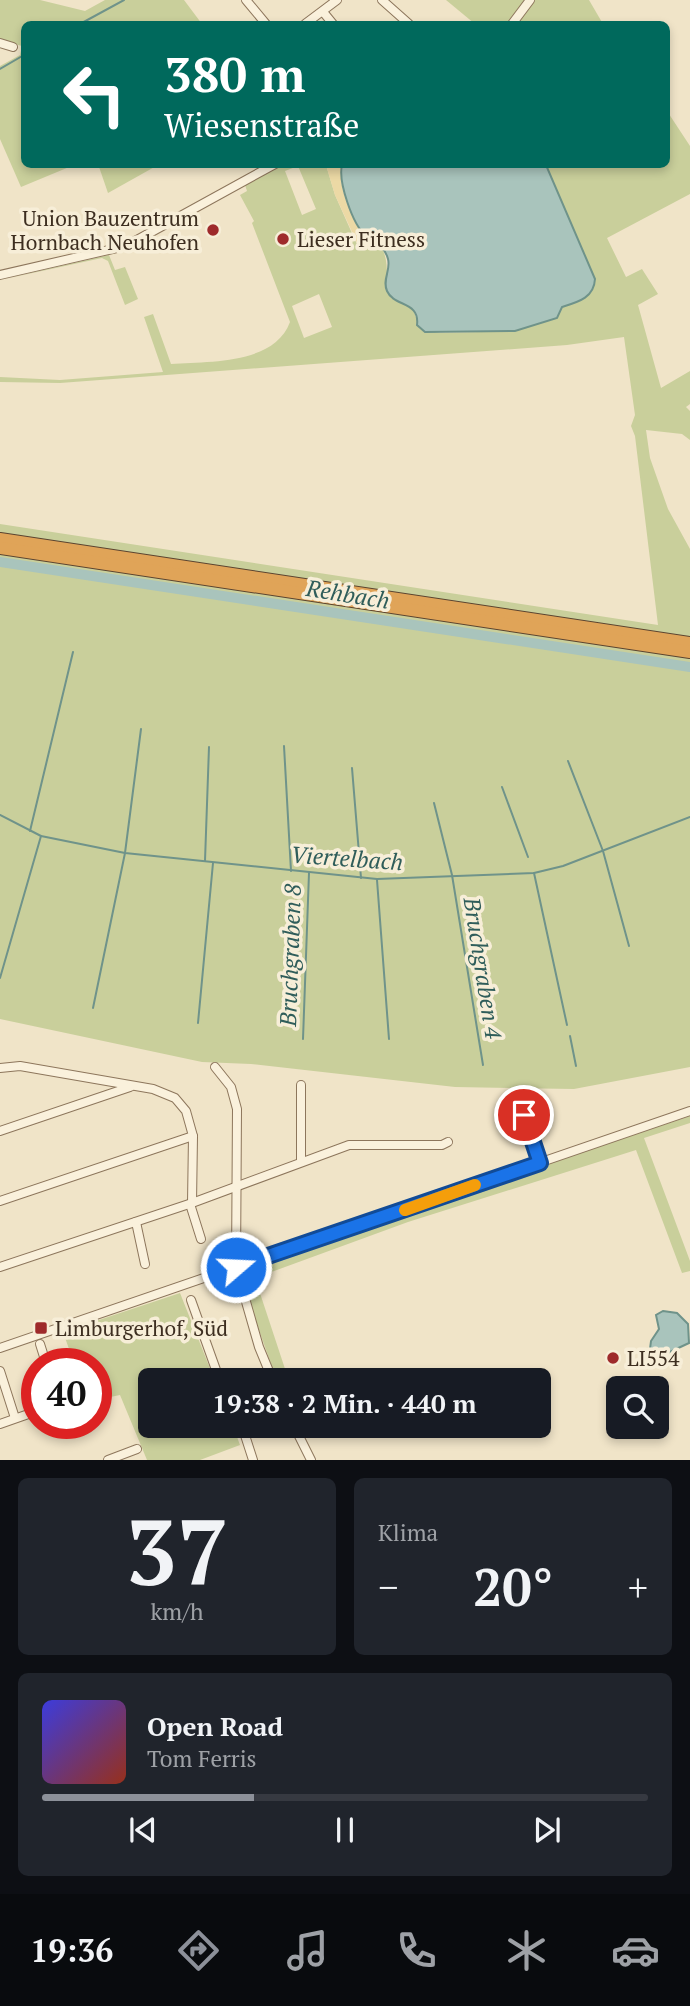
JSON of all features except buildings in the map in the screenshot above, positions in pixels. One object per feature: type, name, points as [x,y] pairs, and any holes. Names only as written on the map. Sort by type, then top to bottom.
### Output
[{"type":"highway","points":[[0,539],[690,643]]},
{"type":"highway","points":[[0,548],[690,652]]},
{"type":"street","points":[[246,0],[264,21]]},
{"type":"street","points":[[310,21],[324,13],[337,0]]},
{"type":"street","points":[[382,0],[406,21]]},
{"type":"street","points":[[514,21],[530,0]]},
{"type":"street","points":[[324,13],[331,21]]},
{"type":"street","points":[[0,43],[13,47]]},
{"type":"street","points":[[0,275],[126,247],[268,168]]},
{"type":"street","points":[[0,1068],[20,1066],[161,1091],[175,1098],[186,1111],[193,1136],[191,1203],[201,1239]]},
{"type":"street","points":[[215,1067],[226,1078],[236,1099],[236,1267],[268,1368]]},
{"type":"street","points":[[301,1085],[301,1162]]},
{"type":"street","points":[[0,1131],[132,1086]]},
{"type":"street","points":[[517,1095],[540,1163]]},
{"type":"street","points":[[0,1348],[690,1111]]},
{"type":"street","points":[[0,1201],[193,1136]]},
{"type":"street","points":[[0,1268],[191,1203],[349,1145],[442,1145],[448,1142]]},
{"type":"street","points":[[136,1222],[145,1264]]},
{"type":"street","points":[[191,1300],[215,1368]]},
{"type":"street","points":[[40,1344],[41,1348]]},
{"type":"street","points":[[0,1371],[15,1418]]},
{"type":"street","points":[[0,1424],[21,1416]]},
{"type":"street","points":[[246,1438],[253,1460]]},
{"type":"street","points":[[300,1438],[311,1460]]},
{"type":"street","points":[[108,1460],[137,1449]]},
{"type":"green space","points":[[0,0],[40,0],[85,11],[105,0],[184,0],[200,21],[21,21],[21,46],[0,40]]},
{"type":"green space","points":[[446,0],[525,0],[508,21],[471,21]]},
{"type":"green space","points":[[533,0],[589,0],[601,21],[518,21]]},
{"type":"green space","points":[[21,50],[21,168],[67,168],[21,187],[0,139],[0,66],[20,55]]},
{"type":"green space","points":[[670,116],[690,146],[690,194],[607,238],[626,277],[642,269],[658,294],[638,305],[661,388],[690,371],[690,404],[686,407],[690,411],[690,440],[682,434],[646,430],[650,458],[668,509],[690,549],[690,638],[0,534],[0,524],[658,625],[635,436],[631,426],[635,415],[624,337],[567,345],[60,383],[0,382],[0,377],[60,380],[163,372],[144,317],[153,314],[171,364],[239,358],[270,346],[282,336],[290,322],[252,223],[254,221],[240,195],[247,191],[245,185],[276,168],[293,168],[285,171],[302,215],[316,209],[299,168],[327,168],[335,195],[359,249],[379,242],[386,264],[391,298],[413,309],[420,329],[440,333],[515,331],[557,318],[562,307],[587,295],[595,279],[547,168],[670,168]],"holes":[[[319,294],[332,327],[304,338],[292,306]]]},
{"type":"green space","points":[[99,168],[153,168],[108,193]]},
{"type":"green space","points":[[109,255],[115,270],[125,267],[138,299],[125,305],[108,261],[102,258],[0,280]]},
{"type":"green space","points":[[0,554],[690,658],[690,1067],[574,1089],[455,1087],[251,1064],[202,1062],[0,1019]]},
{"type":"green space","points":[[690,1116],[690,1123],[644,1138],[690,1261],[690,1271],[682,1273],[636,1150],[408,1222],[255,1278],[285,1368],[272,1368],[241,1279],[244,1267]]},
{"type":"green space","points":[[180,1293],[210,1368],[138,1368],[138,1438],[237,1438],[240,1445],[200,1460],[147,1460],[120,1395],[112,1397],[112,1348],[69,1348],[63,1332]]},
{"type":"sand","points":[[327,168],[342,168],[342,186],[350,209],[363,229],[379,242],[360,249],[335,195]]},
{"type":"water","points":[[342,168],[547,168],[595,279],[592,291],[579,301],[562,307],[557,318],[515,331],[425,332],[417,325],[415,312],[395,300],[387,291],[385,283],[389,263],[386,254],[366,236],[356,222],[344,191]]},
{"type":"water","points":[[663,1311],[677,1313],[688,1324],[689,1343],[657,1358],[650,1349],[651,1341],[659,1329],[656,1315]]},
{"type":"waterway","points":[[86,21],[124,0]]},
{"type":"waterway","points":[[0,69],[21,57]]},
{"type":"waterway","name":"Rehbach","points":[[0,562],[690,667]]},
{"type":"waterway","points":[[30,831],[73,652]]},
{"type":"waterway","points":[[93,1008],[125,853],[141,729]]},
{"type":"waterway","points":[[284,746],[291,871]]},
{"type":"waterway","points":[[205,861],[209,747]]},
{"type":"waterway","name":"Viertelbach","points":[[568,761],[603,851],[629,946]]},
{"type":"waterway","points":[[352,768],[361,878]]},
{"type":"waterway","points":[[502,787],[528,857]]},
{"type":"waterway","name":"Bruchgraben 4","points":[[434,803],[452,875],[483,1065]]},
{"type":"waterway","name":"Viertelbach","points":[[0,815],[41,836],[125,853],[377,879],[534,873],[563,866],[690,817]]},
{"type":"waterway","points":[[0,978],[41,836]]},
{"type":"waterway","points":[[198,1023],[213,863]]},
{"type":"waterway","name":"Bruchgraben 8","points":[[303,1039],[309,873]]},
{"type":"waterway","points":[[534,873],[567,1025]]},
{"type":"waterway","points":[[377,880],[389,1039]]},
{"type":"waterway","points":[[570,1036],[576,1066]]},
{"type":"slow traffic","points":[[405,1210],[475,1185]]},
{"type":"place","name":"Union Bauzentrum Hornbach Neuhofen","points":[[213,230]]},
{"type":"place","name":"Lieser Fitness","points":[[283,239]]},
{"type":"place","name":"Limburgerhof, Süd","points":[[41,1328]]},
{"type":"place","name":"LI554","points":[[613,1358]]},
{"type":"route","points":[[236,1267],[540,1163],[524,1115]]}]
